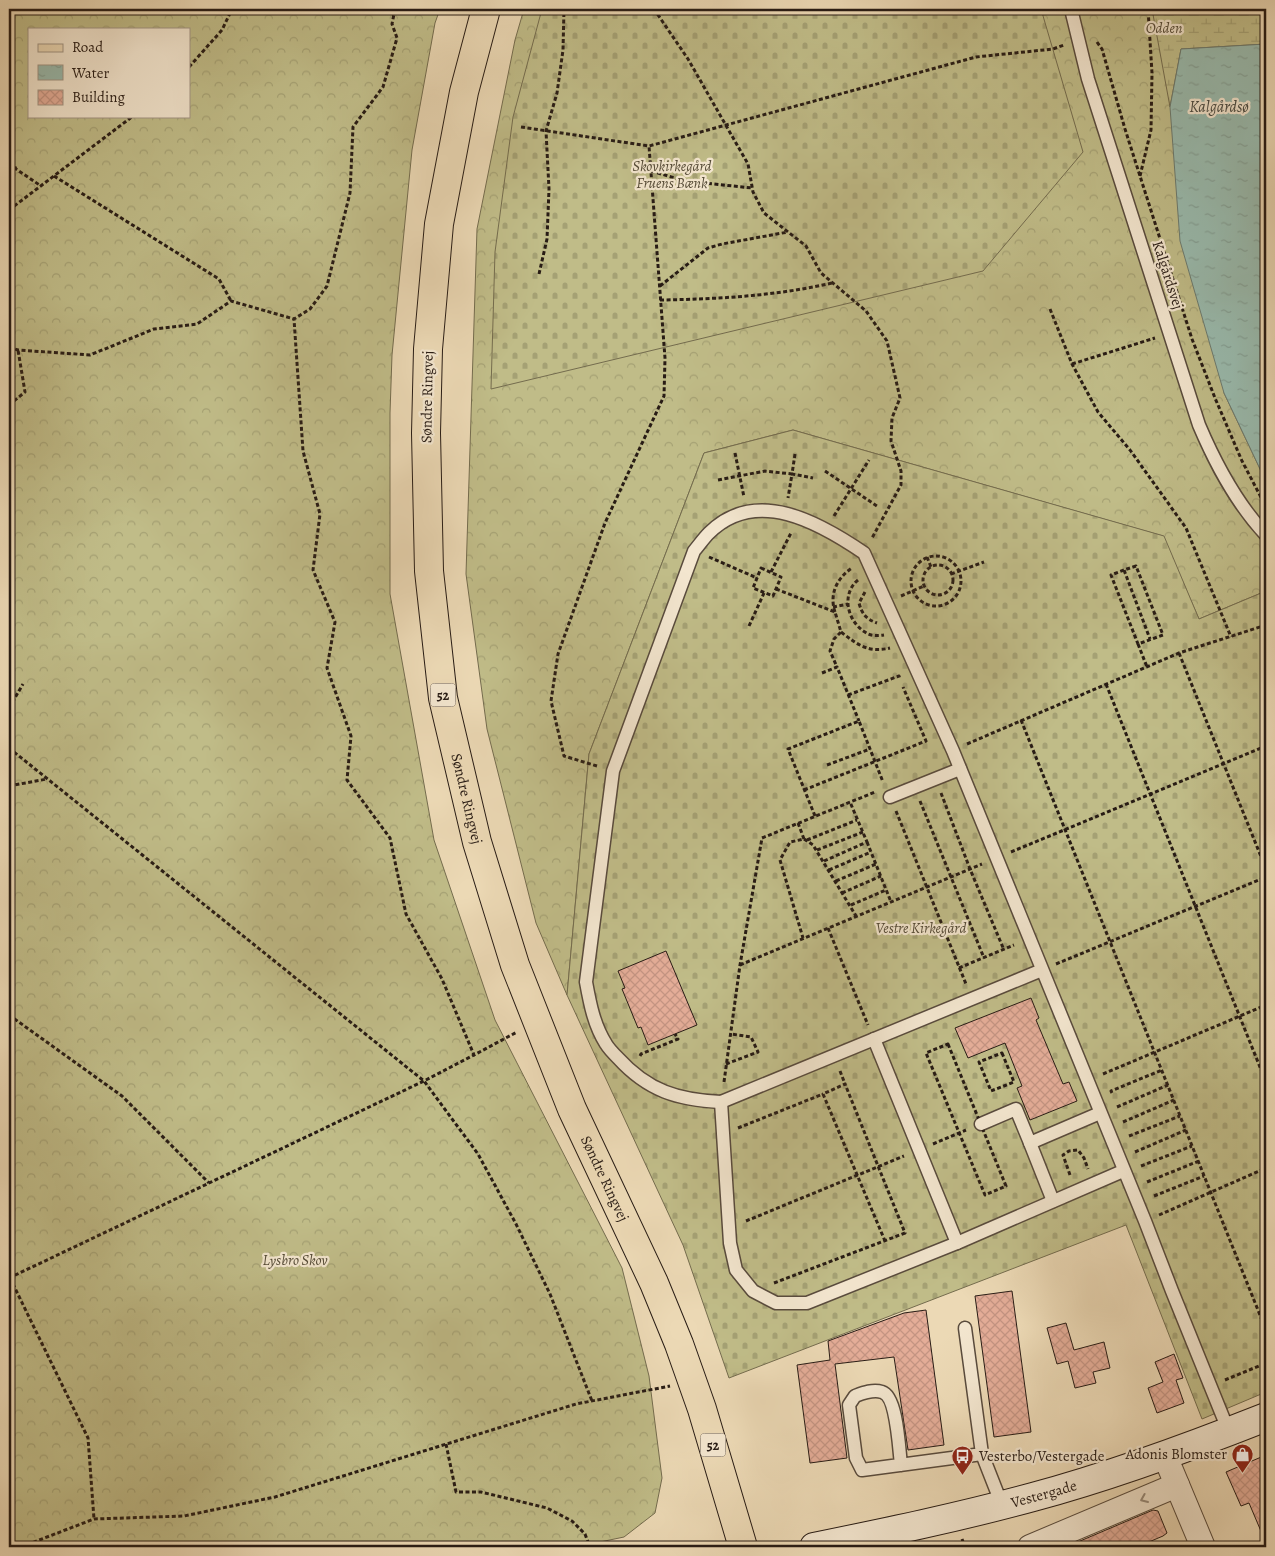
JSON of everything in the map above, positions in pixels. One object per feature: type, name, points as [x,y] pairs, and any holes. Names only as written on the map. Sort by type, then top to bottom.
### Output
[{"type":"main road","name":"Søndre Ringvej","points":[[486,9],[464,92],[439,224],[428,368],[426,433],[429,571],[443,698],[473,823],[515,965],[572,1109],[654,1283],[679,1344],[702,1409],[743,1547]]},
{"type":"street","name":"Vestergade","points":[[814,1547],[926,1524],[1034,1497],[1165,1456],[1266,1417]]},
{"type":"street","points":[[1165,1456],[1203,1547]]},
{"type":"street","points":[[1030,1547],[1177,1485]]},
{"type":"lane","name":"Kalgårdsvej","points":[[1072,9],[1088,79],[1199,424],[1211,453],[1228,485],[1252,520],[1266,535]]},
{"type":"lane","points":[[1042,970],[721,1102],[694,1101],[663,1092],[633,1073],[606,1045],[592,1014],[586,982],[613,771],[694,551],[710,532],[730,519],[747,513],[770,510],[799,517],[835,533],[864,553],[960,769],[1145,1221],[1229,1432]]},
{"type":"lane","points":[[888,792],[914,787],[960,769]]},
{"type":"lane","points":[[874,1039],[957,1243]]},
{"type":"lane","points":[[721,1102],[730,1243],[736,1270],[753,1291],[776,1303],[808,1303],[957,1243],[1123,1170]]},
{"type":"lane","points":[[981,1124],[1016,1109],[1053,1201]]},
{"type":"lane","points":[[1030,1143],[1100,1113]]},
{"type":"lane","points":[[965,1328],[982,1454],[1002,1505]]},
{"type":"lane","points":[[901,1464],[893,1406],[887,1395],[881,1392],[870,1391],[855,1396],[849,1405],[856,1458],[862,1470],[982,1454]]},
{"type":"path","points":[[190,66],[222,30],[232,9]]},
{"type":"path","points":[[294,319],[310,308],[327,286],[350,193],[354,127],[383,87],[397,38],[392,24],[396,9]]},
{"type":"path","points":[[538,274],[546,239],[549,197],[546,131],[557,93],[563,50],[564,9]]},
{"type":"path","points":[[654,9],[688,59],[748,164],[752,188],[764,213],[806,246],[821,273],[866,311],[887,341],[900,398],[892,418],[891,441],[901,471],[901,485],[864,553],[856,565],[842,575],[838,581],[833,596],[833,607],[841,632],[857,644],[875,650],[894,648],[902,637]]},
{"type":"path","points":[[1140,177],[1151,130],[1152,72],[1148,9]]},
{"type":"path","points":[[521,127],[649,146],[724,124],[976,57],[1053,48],[1079,41]]},
{"type":"path","points":[[1096,42],[1102,49],[1125,130],[1192,339],[1242,461],[1266,508]]},
{"type":"path","points":[[9,210],[130,118]]},
{"type":"path","points":[[613,771],[564,756],[551,701],[558,654],[605,523],[664,396],[665,358],[649,146]]},
{"type":"path","points":[[9,155],[16,169],[41,186]]},
{"type":"path","points":[[651,171],[685,181],[752,188]]},
{"type":"path","points":[[54,176],[219,280],[231,301],[294,319]]},
{"type":"path","points":[[659,286],[708,248],[788,232]]},
{"type":"path","points":[[660,300],[724,299],[794,292],[833,283]]},
{"type":"path","points":[[9,347],[18,350],[90,355],[154,329],[197,324],[231,301]]},
{"type":"path","points":[[1050,308],[1072,364],[1098,412],[1130,450],[1186,528],[1231,636]]},
{"type":"path","points":[[294,319],[303,451],[320,514],[312,570],[335,622],[327,668],[351,736],[347,780],[390,838],[406,914],[442,979],[474,1055]]},
{"type":"path","points":[[1072,364],[1170,333]]},
{"type":"path","points":[[9,405],[25,392],[18,350]]},
{"type":"path","points":[[735,453],[747,513]]},
{"type":"path","points":[[785,514],[795,454]]},
{"type":"path","points":[[826,529],[869,460]]},
{"type":"path","points":[[718,480],[765,471],[813,478]]},
{"type":"path","points":[[825,472],[877,506]]},
{"type":"path","points":[[771,572],[799,517]]},
{"type":"path","points":[[694,551],[757,578]]},
{"type":"path","points":[[939,556],[948,558],[960,571],[962,584],[959,592],[954,599],[946,604],[933,606],[924,604],[913,591],[911,578],[913,569],[918,562],[927,557],[939,556]]},
{"type":"path","points":[[927,557],[930,567]]},
{"type":"path","points":[[951,574],[984,562]]},
{"type":"path","points":[[940,565],[949,570],[951,574],[952,583],[950,588],[942,594],[931,593],[924,586],[922,579],[930,567],[940,565]]},
{"type":"path","points":[[1138,644],[1163,635],[1136,566],[1111,575],[1146,667]]},
{"type":"path","points":[[761,568],[782,577],[773,596],[753,588],[757,578],[761,568]]},
{"type":"path","points":[[1124,570],[1150,639]]},
{"type":"path","points":[[872,571],[855,583],[849,592],[848,604],[852,619],[865,633],[875,636],[902,637]]},
{"type":"path","points":[[886,602],[924,586]]},
{"type":"path","points":[[776,589],[835,612]]},
{"type":"path","points":[[748,626],[764,593]]},
{"type":"path","points":[[833,607],[848,604]]},
{"type":"path","points":[[952,751],[1179,653],[1266,625]]},
{"type":"path","points":[[841,632],[834,639],[830,651],[972,999]]},
{"type":"path","points":[[1179,653],[1266,869]]},
{"type":"path","points":[[822,673],[837,667]]},
{"type":"path","points":[[804,790],[926,741],[899,676],[848,695]]},
{"type":"path","points":[[9,708],[23,684]]},
{"type":"path","points":[[1106,684],[1266,1082]]},
{"type":"path","points":[[1021,720],[1266,1330]]},
{"type":"path","points":[[815,816],[788,749],[859,721]]},
{"type":"path","points":[[9,748],[424,1081],[478,1154],[516,1224],[550,1294],[592,1401]]},
{"type":"path","points":[[827,765],[870,749]]},
{"type":"path","points":[[936,778],[970,869],[1004,950]]},
{"type":"path","points":[[9,786],[47,779]]},
{"type":"path","points":[[914,787],[984,958]]},
{"type":"path","points":[[721,1102],[730,1034],[762,838],[850,802],[888,792]]},
{"type":"path","points":[[850,802],[891,902]]},
{"type":"path","points":[[804,938],[780,860],[790,842],[805,840],[857,820]]},
{"type":"path","points":[[798,823],[805,840],[817,850],[856,916]]},
{"type":"path","points":[[817,850],[863,832]]},
{"type":"path","points":[[824,861],[867,842]]},
{"type":"path","points":[[829,870],[871,852]]},
{"type":"path","points":[[836,881],[876,864]]},
{"type":"path","points":[[842,893],[881,876]]},
{"type":"path","points":[[1042,970],[1266,877]]},
{"type":"path","points":[[851,905],[886,890]]},
{"type":"path","points":[[828,928],[874,1039]]},
{"type":"path","points":[[959,968],[1029,939]]},
{"type":"path","points":[[1087,1081],[1266,1005]]},
{"type":"path","points":[[9,1015],[122,1096],[209,1183]]},
{"type":"path","points":[[94,1519],[88,1438],[9,1278],[424,1081],[537,1020]]},
{"type":"path","points":[[633,1073],[641,1054],[678,1039],[675,1034]]},
{"type":"path","points":[[726,1064],[758,1052],[751,1037],[730,1034]]},
{"type":"path","points":[[1002,1053],[1014,1082],[991,1091],[979,1062],[1002,1053]]},
{"type":"path","points":[[1162,1070],[1111,1091],[1117,1107],[1153,1197],[1204,1176]]},
{"type":"path","points":[[723,1134],[845,1084],[905,1233],[753,1291]]},
{"type":"path","points":[[1117,1107],[1168,1085]]},
{"type":"path","points":[[824,1094],[885,1241]]},
{"type":"path","points":[[1123,1122],[1174,1100]]},
{"type":"path","points":[[1129,1136],[1180,1116]]},
{"type":"path","points":[[1135,1152],[1186,1130]]},
{"type":"path","points":[[1141,1166],[1192,1146]]},
{"type":"path","points":[[1076,1191],[1063,1155],[1069,1151],[1078,1150],[1084,1158],[1093,1184]]},
{"type":"path","points":[[1147,1182],[1198,1161]]},
{"type":"path","points":[[1145,1221],[1266,1168]]},
{"type":"path","points":[[729,1228],[858,1176]]},
{"type":"path","points":[[1156,1206],[1160,1214]]},
{"type":"path","points":[[1210,1386],[1266,1363]]},
{"type":"path","points":[[21,1547],[94,1519],[184,1516],[275,1497],[576,1404],[692,1382]]},
{"type":"path","points":[[446,1444],[456,1492],[481,1492],[499,1498],[546,1508],[572,1521],[585,1534],[590,1547]]},
{"type":"green space","name":"Lysbro Skov","points":[[9,9],[440,9],[435,23],[412,150],[392,355],[390,413],[390,594],[434,840],[495,1020],[622,1268],[649,1376],[662,1478],[655,1513],[624,1537],[576,1547],[9,1547]]},
{"type":"green space","name":"Odden","points":[[524,9],[1266,9],[1266,44],[1181,49],[1224,393],[1261,471],[1266,477],[1266,485],[1261,474],[1266,500],[1266,591],[1199,619],[1163,536],[793,430],[704,453],[589,754],[567,995],[536,923],[487,729],[466,574],[477,229],[515,40]]},
{"type":"green space","name":"Skovkirkegård Fruens Bænk","points":[[542,9],[1041,9],[1083,152],[983,271],[491,389],[495,252],[513,117]]},
{"type":"green space","name":"Odden","points":[[1152,9],[1266,9],[1266,44],[1181,49],[1170,107]]},
{"type":"green space","name":"Vestre Kirkegård","points":[[793,430],[1164,536],[1199,619],[1266,591],[1266,1392],[1202,1419],[1126,1225],[729,1378],[683,1245],[567,995],[589,754],[704,453]]},
{"type":"water","name":"Kalgårdsø","points":[[1266,44],[1266,477],[1261,471],[1224,393],[1180,241],[1170,107],[1181,49]]},
{"type":"building","points":[[666,951],[697,1025],[648,1045],[641,1027],[638,1028],[622,989],[625,988],[618,971]]},
{"type":"building","points":[[1031,998],[1039,1018],[1036,1020],[1063,1084],[1069,1082],[1077,1101],[1030,1120],[1017,1088],[1022,1086],[1005,1043],[968,1058],[955,1028]]},
{"type":"building","points":[[1012,1291],[1031,1432],[994,1437],[975,1296]]},
{"type":"building","points":[[926,1310],[944,1445],[908,1450],[894,1357],[835,1364],[847,1458],[810,1463],[797,1365],[830,1360],[828,1341],[904,1313]]},
{"type":"building","points":[[1066,1323],[1074,1350],[1104,1342],[1110,1368],[1093,1372],[1096,1383],[1075,1388],[1068,1361],[1057,1364],[1047,1328]]},
{"type":"building","points":[[1174,1354],[1183,1378],[1176,1380],[1184,1403],[1157,1413],[1148,1388],[1163,1382],[1155,1362]]},
{"type":"building","points":[[1266,1455],[1266,1543],[1249,1503],[1241,1506],[1226,1472]]},
{"type":"building","points":[[1153,1510],[1158,1511],[1167,1533],[1163,1536],[1137,1547],[1066,1547]]},
{"type":"place","name":"Adonis Blomster","points":[[1243,1473]]},
{"type":"place","name":"Vesterbo/Vestergade","points":[[963,1475]]}]
